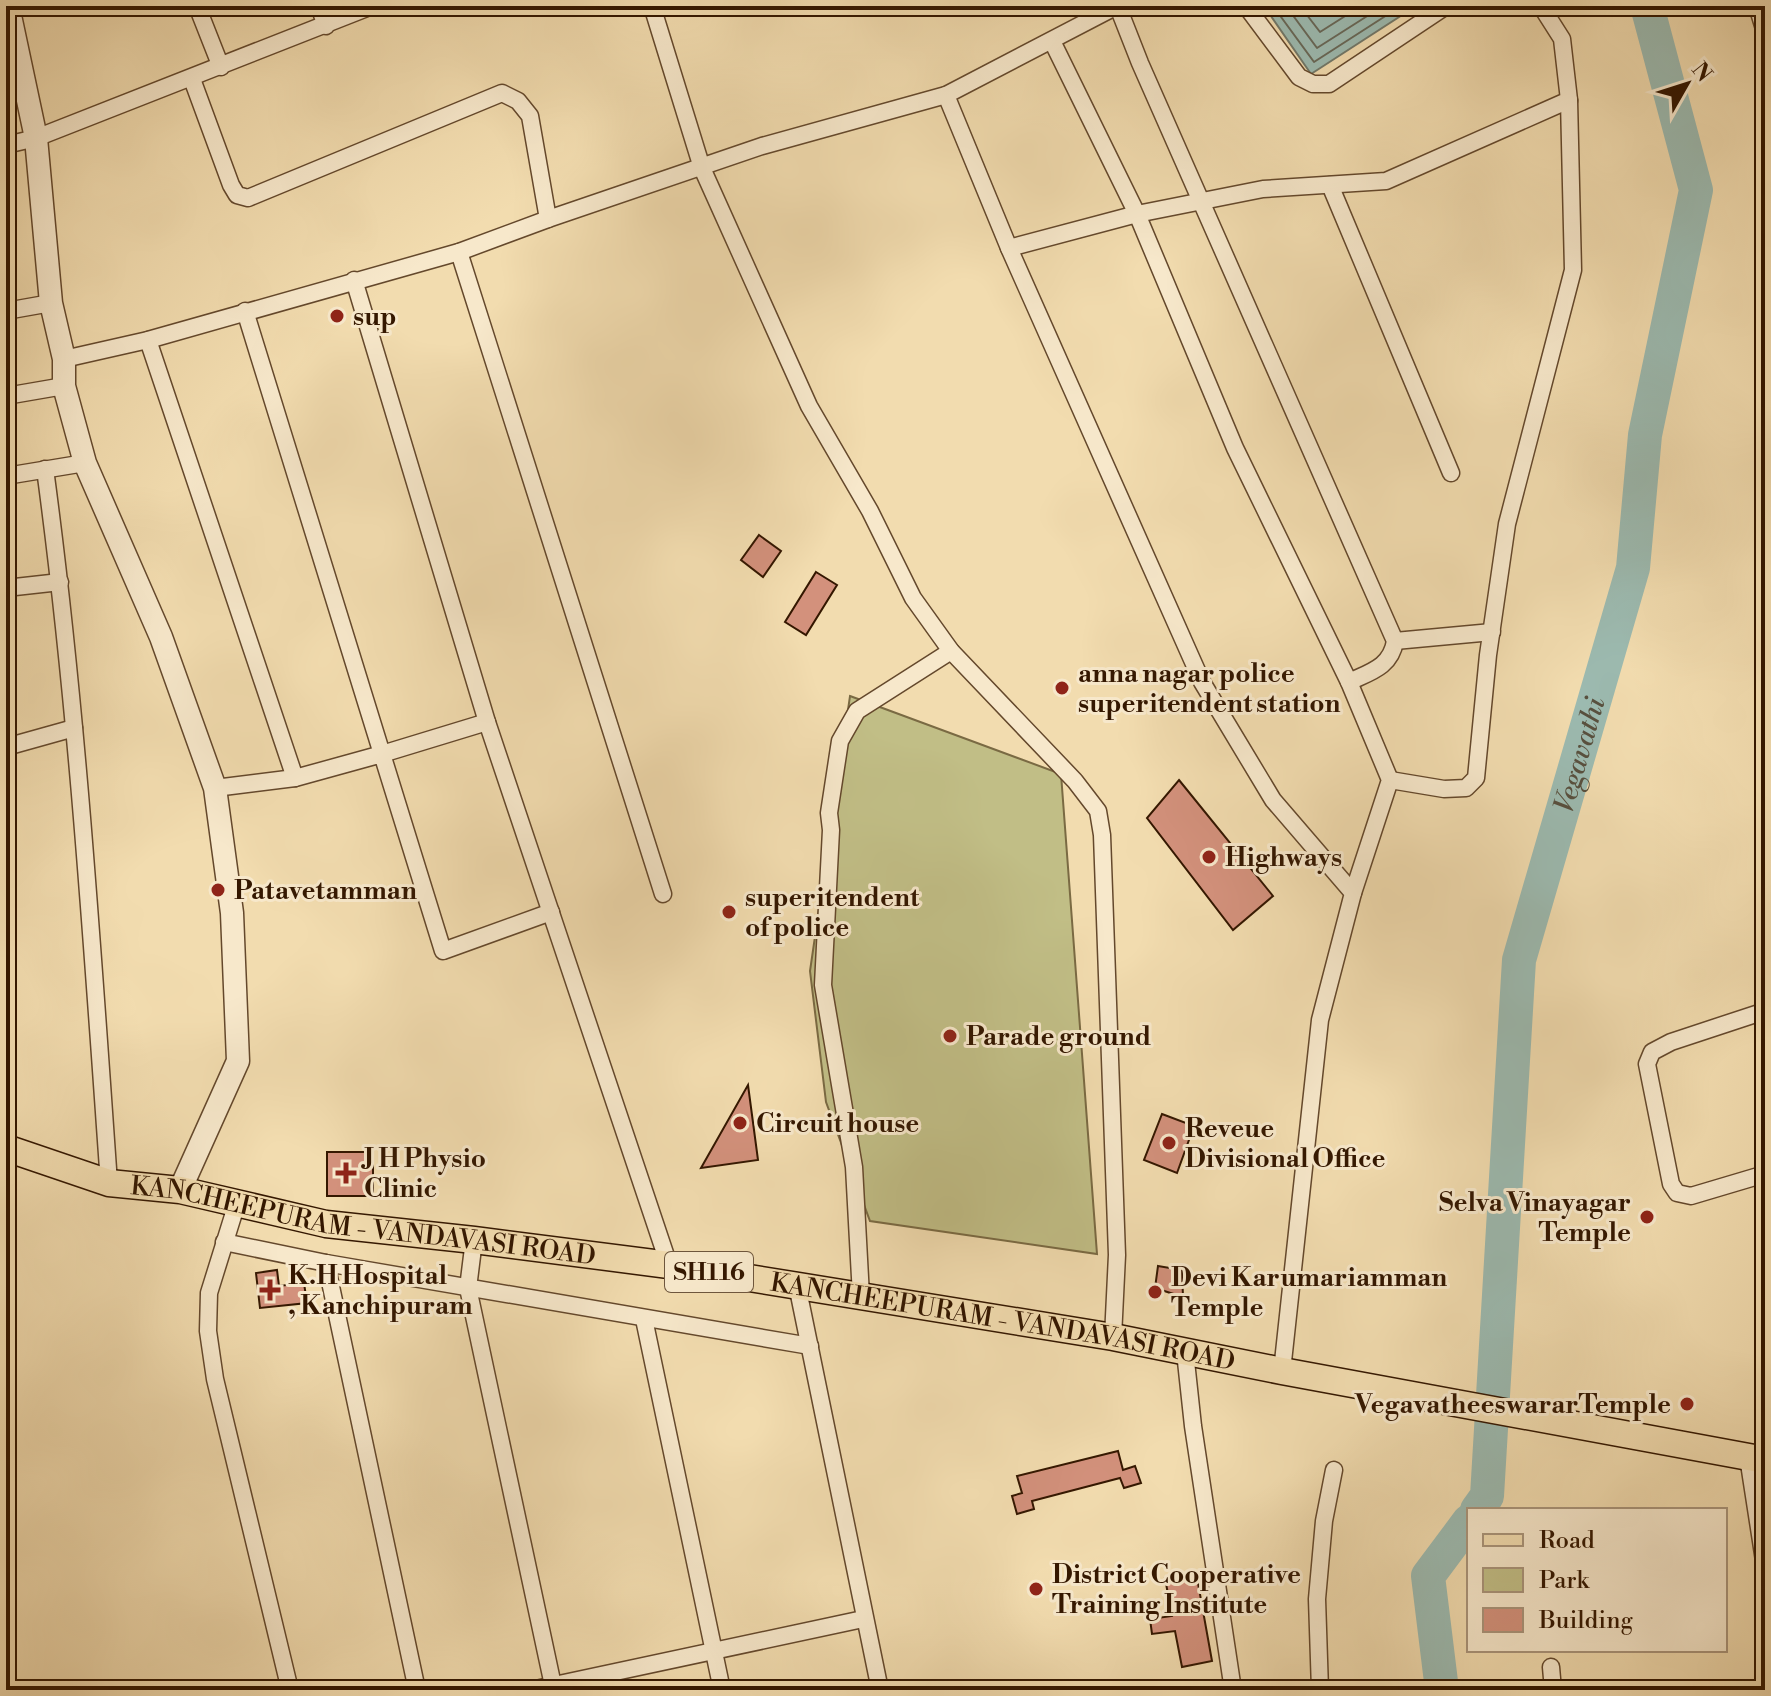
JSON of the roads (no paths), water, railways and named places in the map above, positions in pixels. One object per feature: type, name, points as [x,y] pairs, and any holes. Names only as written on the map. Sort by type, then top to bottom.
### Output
[{"type":"main road","name":"KANCHEEPURAM - VANDAVASI ROAD","points":[[6,1148],[109,1183],[180,1190],[326,1224],[669,1265],[797,1285],[1113,1337],[1757,1458]]},
{"type":"street","points":[[8,6],[36,138],[51,303],[64,359],[64,386],[85,463],[161,637],[215,788],[232,913],[238,1061],[180,1190]]},
{"type":"street","points":[[197,6],[221,67]]},
{"type":"street","points":[[319,6],[326,26]]},
{"type":"street","points":[[6,145],[36,138],[192,79],[372,6]]},
{"type":"street","points":[[652,6],[702,168],[809,406],[870,511],[913,598],[951,651],[1075,781],[1098,811],[1102,835],[1117,1255],[1113,1337]]},
{"type":"street","points":[[64,359],[148,340],[459,252],[762,146],[946,95],[1118,6],[1395,641],[1393,653],[1382,667],[1349,682]]},
{"type":"street","points":[[1246,6],[1299,77],[1313,84],[1329,84],[1446,6]]},
{"type":"street","points":[[1390,780],[1444,789],[1466,788],[1476,778],[1507,524],[1573,270],[1569,100],[1562,39],[1541,6]]},
{"type":"street","points":[[1757,6],[1765,32]]},
{"type":"street","points":[[1052,41],[1137,214],[1235,448],[1349,682],[1390,780],[1353,893],[1320,1020],[1282,1371]]},
{"type":"street","points":[[192,79],[231,185],[237,195],[248,198],[502,93],[518,101],[530,116],[548,219]]},
{"type":"street","points":[[946,95],[1009,248],[1202,682],[1273,800],[1353,893]]},
{"type":"street","points":[[1009,248],[1137,214],[1263,189],[1386,181],[1569,100]]},
{"type":"street","points":[[1330,185],[1451,473]]},
{"type":"street","points":[[459,252],[663,894]]},
{"type":"street","points":[[354,280],[487,722],[669,1265]]},
{"type":"street","points":[[6,311],[51,303]]},
{"type":"street","points":[[245,311],[443,951],[551,912]]},
{"type":"street","points":[[148,340],[295,778]]},
{"type":"street","points":[[6,396],[64,386]]},
{"type":"street","points":[[6,476],[85,463]]},
{"type":"street","points":[[45,469],[74,728],[109,1183]]},
{"type":"street","points":[[6,588],[60,582]]},
{"type":"street","points":[[1395,641],[1492,632]]},
{"type":"street","points":[[861,1296],[854,1167],[823,985],[831,830],[829,813],[840,741],[857,711],[951,651]]},
{"type":"street","points":[[215,788],[295,778],[487,722]]},
{"type":"street","points":[[6,747],[74,728]]},
{"type":"street","points":[[1765,1011],[1671,1042],[1652,1052],[1647,1064],[1671,1184],[1677,1193],[1691,1196],[1765,1174]]},
{"type":"street","points":[[237,1203],[209,1293],[208,1331],[213,1367],[290,1690]]},
{"type":"street","points":[[474,1240],[468,1288],[554,1687]]},
{"type":"street","points":[[224,1242],[326,1263],[810,1346]]},
{"type":"street","points":[[326,1263],[417,1690]]},
{"type":"street","points":[[797,1285],[880,1690]]},
{"type":"street","points":[[644,1319],[722,1690]]},
{"type":"street","points":[[1185,1352],[1193,1426],[1233,1690]]},
{"type":"street","points":[[1757,1458],[1765,1567]]},
{"type":"street","points":[[1320,1690],[1317,1599],[1324,1521],[1334,1470]]},
{"type":"street","points":[[531,1690],[863,1619]]},
{"type":"street","points":[[1551,1667],[1553,1690]]},
{"type":"water","points":[[1264,6],[1416,6],[1311,74]]},
{"type":"waterway","name":"Vegavathi","points":[[1478,1508],[1487,1496],[1519,960],[1633,568],[1645,435],[1696,190],[1647,6]]},
{"type":"waterway","name":"Vegavathi","points":[[1442,1690],[1428,1576],[1467,1524]]},
{"type":"place","name":"sup","points":[[337,316]]},
{"type":"place","name":"anna nagar police superitendent station","points":[[1062,688]]},
{"type":"place","name":"Highways","points":[[1209,857]]},
{"type":"place","name":"Patavetamman","points":[[218,890]]},
{"type":"place","name":"superitendent of police","points":[[729,912]]},
{"type":"place","name":"Parade ground","points":[[950,1036]]},
{"type":"place","name":"Circuit house","points":[[740,1123]]},
{"type":"place","name":"Reveue Divisional Office","points":[[1169,1143]]},
{"type":"place","name":"J H Physio Clinic","points":[[346,1173]]},
{"type":"place","name":"Selva Vinayagar Temple","points":[[1647,1217]]},
{"type":"place","name":"K.H Hospital , Kanchipuram","points":[[270,1290]]},
{"type":"place","name":"Devi Karumariamman Temple","points":[[1155,1292]]},
{"type":"place","name":"VegavatheeswararTemple","points":[[1687,1404]]},
{"type":"place","name":"District Cooperative Training Institute","points":[[1036,1589]]}]
